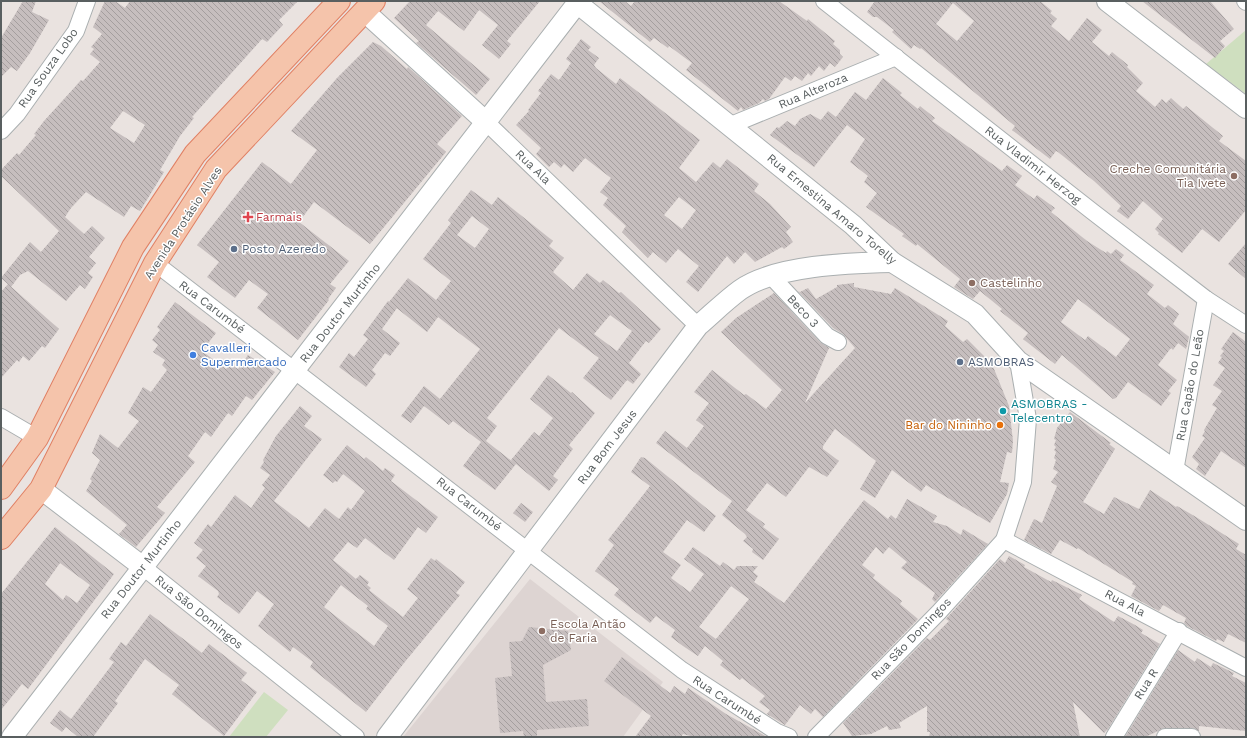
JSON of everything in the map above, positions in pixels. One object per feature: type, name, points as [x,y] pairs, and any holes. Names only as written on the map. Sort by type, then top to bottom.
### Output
[{"type":"main road","points":[[1,488],[37,438],[133,248],[195,154],[339,1]]},
{"type":"main road","name":"Avenida Protásio Alves","points":[[1,538],[41,489],[155,263],[216,169],[367,5]]},
{"type":"main road","points":[[1,501],[27,486],[41,489]]},
{"type":"street","name":"Rua Souza Lobo","points":[[1,131],[17,114],[76,31],[87,1]]},
{"type":"street","name":"Rua Vladimir Herzog","points":[[824,1],[1206,299],[1246,325]]},
{"type":"street","points":[[1107,1],[1246,108]]},
{"type":"street","name":"Rua Doutor Murtinho","points":[[12,737],[143,566],[296,371],[578,2]]},
{"type":"street","name":"Rua Ernestina Amaro Torelly","points":[[578,2],[853,225],[892,262],[975,314],[1018,361],[1246,520]]},
{"type":"street","name":"Rua Ala","points":[[367,5],[698,326]]},
{"type":"street","name":"Rua Alteroza","points":[[731,125],[896,57]]},
{"type":"street","name":"Rua Bom Jesus","points":[[387,737],[530,551],[698,326],[741,289],[771,276],[833,264],[892,262]]},
{"type":"street","name":"Rua Carumbé","points":[[155,263],[530,551],[682,670],[777,732],[789,737]]},
{"type":"street","name":"Beco 3","points":[[771,276],[827,336],[838,342]]},
{"type":"street","name":"Rua Capão do Leão","points":[[1175,471],[1206,299]]},
{"type":"street","points":[[1004,540],[1023,482],[1028,419],[1018,361]]},
{"type":"street","points":[[1,417],[37,438]]},
{"type":"street","name":"Rua São Domingos","points":[[41,489],[143,566],[356,737]]},
{"type":"street","name":"Rua Ala","points":[[1004,540],[1246,668]]},
{"type":"street","name":"Rua São Domingos","points":[[816,737],[939,612],[1004,540]]},
{"type":"street","name":"Rua R","points":[[1114,737],[1178,631]]},
{"type":"street","points":[[1165,737],[1192,737]]},
{"type":"shaded area","name":"Escola Antão de Faria","points":[[530,579],[663,682],[623,737],[403,737]]},
{"type":"green space","points":[[1246,30],[1246,94],[1206,64]]},
{"type":"green space","points":[[264,692],[288,710],[266,737],[229,737]]},
{"type":"building","points":[[23,1],[36,1],[32,12],[49,20],[30,53],[17,71],[11,67],[1,77],[1,38]]},
{"type":"building","points":[[105,1],[115,1],[125,8],[130,1],[298,1],[279,20],[283,25],[267,42],[262,39],[192,117],[194,118],[180,136],[160,170],[164,172],[140,211],[131,206],[124,217],[86,192],[71,208],[65,217],[84,234],[92,226],[105,238],[89,257],[96,263],[88,273],[93,277],[85,289],[80,285],[66,301],[28,271],[20,275],[11,287],[1,278],[30,242],[41,252],[59,231],[1,176],[1,170],[17,153],[19,155],[36,135],[34,134],[44,121],[81,80],[83,81],[100,62],[90,54],[94,49],[91,47],[102,34],[93,27]],"holes":[[[123,111],[145,125],[134,143],[110,128]]]},
{"type":"building","points":[[410,1],[540,1],[507,41],[511,44],[499,59],[482,45],[498,25],[479,10],[464,31],[438,11],[426,25],[490,79],[476,95],[416,43],[419,41],[394,18]]},
{"type":"building","points":[[599,1],[625,1],[631,6],[635,1],[779,1],[807,21],[808,19],[835,41],[833,44],[840,50],[840,54],[843,57],[835,67],[830,63],[824,71],[819,66],[811,76],[808,73],[802,81],[795,76],[791,81],[785,77],[769,99],[765,101],[763,99],[759,103],[743,110],[741,107],[738,111],[686,70],[692,63],[669,46],[668,48],[654,38],[650,42]]},
{"type":"building","points":[[875,1],[1040,1],[1052,11],[1050,13],[1057,19],[1051,26],[1069,41],[1087,18],[1102,30],[1092,42],[1109,56],[1112,52],[1128,65],[1127,67],[1143,83],[1136,91],[1155,107],[1162,99],[1166,103],[1171,98],[1183,109],[1186,106],[1223,136],[1219,141],[1246,161],[1246,210],[1219,242],[1202,229],[1182,253],[1158,234],[1159,233],[1155,229],[1163,219],[1143,201],[1128,219],[1117,211],[1121,206],[1094,181],[1058,152],[1056,151],[1050,159],[1012,130],[1015,126],[921,48],[920,49],[914,45],[911,49],[892,32],[894,30],[877,17],[873,17],[867,12]],"holes":[[[953,3],[974,21],[957,41],[936,24]]]},
{"type":"building","points":[[1142,1],[1210,1],[1234,29],[1220,41],[1225,46],[1215,58]]},
{"type":"building","points":[[581,39],[591,47],[588,50],[599,58],[594,65],[596,68],[616,84],[620,78],[700,140],[679,168],[696,182],[713,162],[720,168],[727,159],[759,184],[754,191],[770,204],[791,227],[786,232],[793,242],[784,249],[782,247],[755,262],[745,252],[734,264],[727,256],[698,292],[686,282],[699,266],[678,249],[666,263],[653,252],[648,258],[622,232],[626,226],[603,205],[608,198],[600,192],[611,178],[585,158],[573,172],[564,164],[561,168],[554,162],[549,167],[536,154],[541,148],[516,125],[529,111],[528,110],[541,93],[538,91],[551,74],[559,80],[571,63],[566,59]],"holes":[[[679,197],[696,210],[682,229],[664,215]]]},
{"type":"building","points":[[373,42],[381,46],[407,69],[408,67],[462,116],[437,144],[446,152],[370,244],[314,202],[299,222],[349,261],[330,284],[336,288],[328,299],[329,300],[298,340],[257,308],[268,294],[249,280],[235,298],[207,277],[219,262],[197,245],[262,162],[291,184],[317,150],[291,131],[337,78]]},
{"type":"building","points":[[883,78],[902,93],[900,95],[918,109],[920,106],[935,118],[932,121],[1002,171],[1007,165],[1022,176],[1015,185],[1034,199],[1037,195],[1055,208],[1051,212],[1087,241],[1106,253],[1107,251],[1111,254],[1116,249],[1124,255],[1120,260],[1154,285],[1147,294],[1165,308],[1168,305],[1179,314],[1173,324],[1189,337],[1186,349],[1178,343],[1173,350],[1171,348],[1158,365],[1177,380],[1168,391],[1171,393],[1161,406],[1128,382],[1116,398],[1113,399],[1062,355],[1055,364],[1023,339],[1028,333],[1000,311],[1002,309],[980,291],[973,299],[954,287],[960,279],[917,244],[916,246],[902,236],[904,234],[866,207],[877,193],[864,182],[868,176],[850,162],[865,139],[847,125],[814,167],[770,135],[777,127],[779,128],[787,121],[795,126],[800,119],[810,114],[821,120],[828,111],[836,117],[855,92],[866,100]],"holes":[[[1078,299],[1130,339],[1116,357],[1088,336],[1085,340],[1061,322]]]},
{"type":"building","points":[[471,190],[492,205],[498,197],[553,241],[549,246],[564,258],[553,272],[573,290],[587,273],[600,283],[603,280],[619,293],[621,292],[661,329],[649,343],[646,341],[629,363],[641,374],[633,384],[627,380],[611,400],[583,378],[599,358],[559,328],[487,418],[497,426],[486,441],[513,462],[511,460],[534,432],[539,436],[553,418],[530,399],[548,375],[571,393],[572,392],[595,413],[569,445],[573,449],[553,476],[558,480],[549,491],[516,464],[495,490],[463,466],[481,442],[453,421],[449,425],[424,406],[411,423],[401,416],[424,386],[440,399],[480,349],[438,317],[427,332],[389,302],[408,278],[436,300],[451,281],[423,259],[451,223],[448,220]],"holes":[[[472,216],[489,229],[475,248],[457,235]],[[610,315],[632,331],[617,351],[594,334]]]},
{"type":"building","points":[[1246,243],[1246,279],[1228,264]]},
{"type":"building","points":[[854,283],[854,287],[891,294],[895,288],[948,321],[945,326],[963,342],[967,339],[992,364],[1009,406],[1013,441],[1012,453],[1007,452],[1000,482],[1009,483],[1007,494],[990,523],[926,485],[921,492],[892,470],[875,498],[860,489],[876,461],[835,429],[823,446],[823,449],[839,461],[827,477],[809,467],[786,497],[767,483],[746,510],[765,524],[763,527],[779,539],[763,560],[752,552],[753,549],[743,541],[747,537],[745,534],[722,515],[732,501],[656,443],[665,431],[687,448],[704,426],[696,420],[709,403],[694,392],[712,370],[744,395],[746,394],[766,409],[782,390],[721,332],[736,318],[774,293],[820,342],[829,348],[805,403],[855,348],[843,334],[833,328],[798,291],[800,292],[808,288],[816,299],[837,287],[837,285]]},
{"type":"building","points":[[8,284],[59,329],[45,348],[42,346],[29,361],[23,356],[19,362],[17,360],[1,378],[1,292]]},
{"type":"building","points":[[388,301],[397,308],[382,329],[400,343],[390,356],[385,353],[372,370],[376,374],[366,387],[339,367],[349,353],[354,357],[368,339],[363,335]]},
{"type":"building","points":[[175,302],[216,333],[202,351],[226,369],[230,364],[238,369],[248,355],[275,372],[252,400],[246,396],[232,416],[228,413],[211,437],[205,432],[188,456],[195,462],[157,507],[165,513],[136,547],[119,534],[127,525],[86,491],[92,481],[90,479],[100,460],[92,453],[100,434],[118,448],[139,421],[128,413],[143,387],[151,392],[167,370],[162,365],[165,360],[153,352],[158,345],[152,340],[160,330],[157,327]]},
{"type":"building","points":[[1233,332],[1246,342],[1246,468],[1221,451],[1205,476],[1196,469],[1199,464],[1192,457],[1205,438],[1202,436],[1205,431],[1204,430],[1217,408],[1212,405],[1222,391],[1213,385],[1225,368],[1218,363],[1222,357],[1220,356],[1224,351],[1221,349]]},
{"type":"building","points":[[300,406],[312,416],[304,426],[322,439],[274,501],[309,528],[325,508],[339,519],[348,507],[351,510],[365,491],[343,474],[337,482],[335,481],[333,483],[323,475],[347,445],[364,459],[366,457],[383,471],[385,468],[395,475],[391,481],[438,517],[426,533],[418,527],[394,560],[365,538],[357,548],[348,542],[333,560],[356,579],[360,575],[369,582],[367,585],[371,588],[369,590],[403,617],[418,598],[407,589],[431,558],[435,561],[436,559],[465,582],[456,593],[460,595],[366,712],[310,667],[313,662],[293,647],[290,652],[258,626],[274,604],[257,591],[239,614],[217,597],[219,594],[218,591],[198,576],[206,566],[196,558],[203,550],[194,543],[208,524],[211,527],[235,495],[251,508],[265,488],[262,485],[270,475],[260,468],[276,436]],"holes":[[[341,585],[368,606],[366,609],[388,626],[374,646],[324,607]]]},
{"type":"building","points":[[1070,412],[1111,443],[1109,444],[1115,449],[1083,502],[1104,514],[1114,497],[1139,509],[1150,490],[1239,544],[1236,549],[1246,555],[1246,643],[1228,634],[1224,642],[1217,639],[1216,641],[1187,626],[1184,623],[1186,618],[1163,605],[1159,611],[1131,596],[1136,586],[1132,584],[1133,582],[1078,548],[1077,549],[1060,540],[1051,554],[1024,540],[1034,519],[1042,523],[1057,486],[1051,482],[1058,472],[1053,469],[1056,460],[1054,458],[1056,452],[1054,450],[1056,447],[1054,445],[1056,440],[1054,439],[1057,428]]},
{"type":"building","points":[[641,457],[645,458],[716,516],[704,532],[687,520],[663,552],[681,565],[671,578],[690,592],[704,574],[684,559],[693,547],[720,566],[723,562],[734,570],[737,566],[758,566],[753,572],[758,576],[754,582],[784,603],[864,500],[888,519],[891,515],[896,519],[907,499],[937,516],[933,522],[947,526],[961,535],[963,529],[988,544],[935,602],[932,599],[935,593],[901,568],[907,562],[889,547],[883,554],[876,547],[862,565],[875,575],[873,578],[902,601],[900,604],[918,619],[823,717],[815,709],[811,714],[800,705],[785,725],[767,714],[770,710],[759,702],[765,696],[742,678],[740,680],[720,665],[723,661],[705,646],[698,656],[683,646],[671,637],[675,630],[656,616],[650,623],[614,595],[619,589],[595,571],[614,545],[608,540],[650,486],[631,472]],"holes":[[[731,586],[749,599],[716,639],[699,627]]]},
{"type":"building","points":[[521,503],[533,512],[525,522],[513,513]]},
{"type":"building","points":[[55,527],[114,574],[28,689],[22,684],[1,710],[1,594]],"holes":[[[60,563],[90,585],[77,603],[66,595],[63,600],[45,584]]]},
{"type":"building","points":[[1009,556],[1025,565],[1024,567],[1051,582],[1052,580],[1082,595],[1079,599],[1114,622],[1118,616],[1143,630],[1141,633],[1160,644],[1108,729],[1104,733],[1073,702],[1080,737],[929,737],[930,732],[927,732],[927,706],[899,723],[901,728],[889,730],[887,726],[871,734],[852,736],[843,723],[927,638],[930,640],[949,621],[946,619],[1000,559],[1005,563]]},
{"type":"building","points":[[150,614],[202,653],[209,644],[247,673],[241,680],[257,692],[224,736],[172,694],[179,685],[145,659],[115,701],[118,703],[93,737],[78,737],[66,727],[62,732],[50,723],[60,710],[71,719],[114,662],[109,659],[121,642],[126,646]]},
{"type":"building","points":[[529,627],[568,631],[571,650],[543,665],[546,702],[587,699],[589,726],[537,730],[537,737],[524,737],[523,731],[500,733],[495,678],[512,676],[509,642],[522,641]]},
{"type":"building","points":[[1178,650],[1195,662],[1197,658],[1211,667],[1213,663],[1234,673],[1232,676],[1246,683],[1246,731],[1199,726],[1199,731],[1192,728],[1165,728],[1145,737],[1125,737]]},
{"type":"building","points":[[622,657],[670,693],[674,686],[685,694],[688,688],[726,714],[767,737],[694,737],[683,734],[681,737],[635,737],[651,716],[604,681]]},
{"type":"place","name":"Creche Comunitária Tia Ivete","points":[[1234,176]]},
{"type":"place","name":"Farmais","points":[[248,217]]},
{"type":"place","name":"Posto Azeredo","points":[[234,249]]},
{"type":"place","name":"Castelinho","points":[[972,283]]},
{"type":"place","name":"Cavalleri Supermercado","points":[[193,355]]},
{"type":"place","name":"ASMOBRAS","points":[[960,362]]},
{"type":"place","name":"ASMOBRAS - Telecentro","points":[[1003,411]]},
{"type":"place","name":"Bar do Nininho","points":[[1000,425]]},
{"type":"place","name":"Escola Antão de Faria","points":[[542,631]]}]
